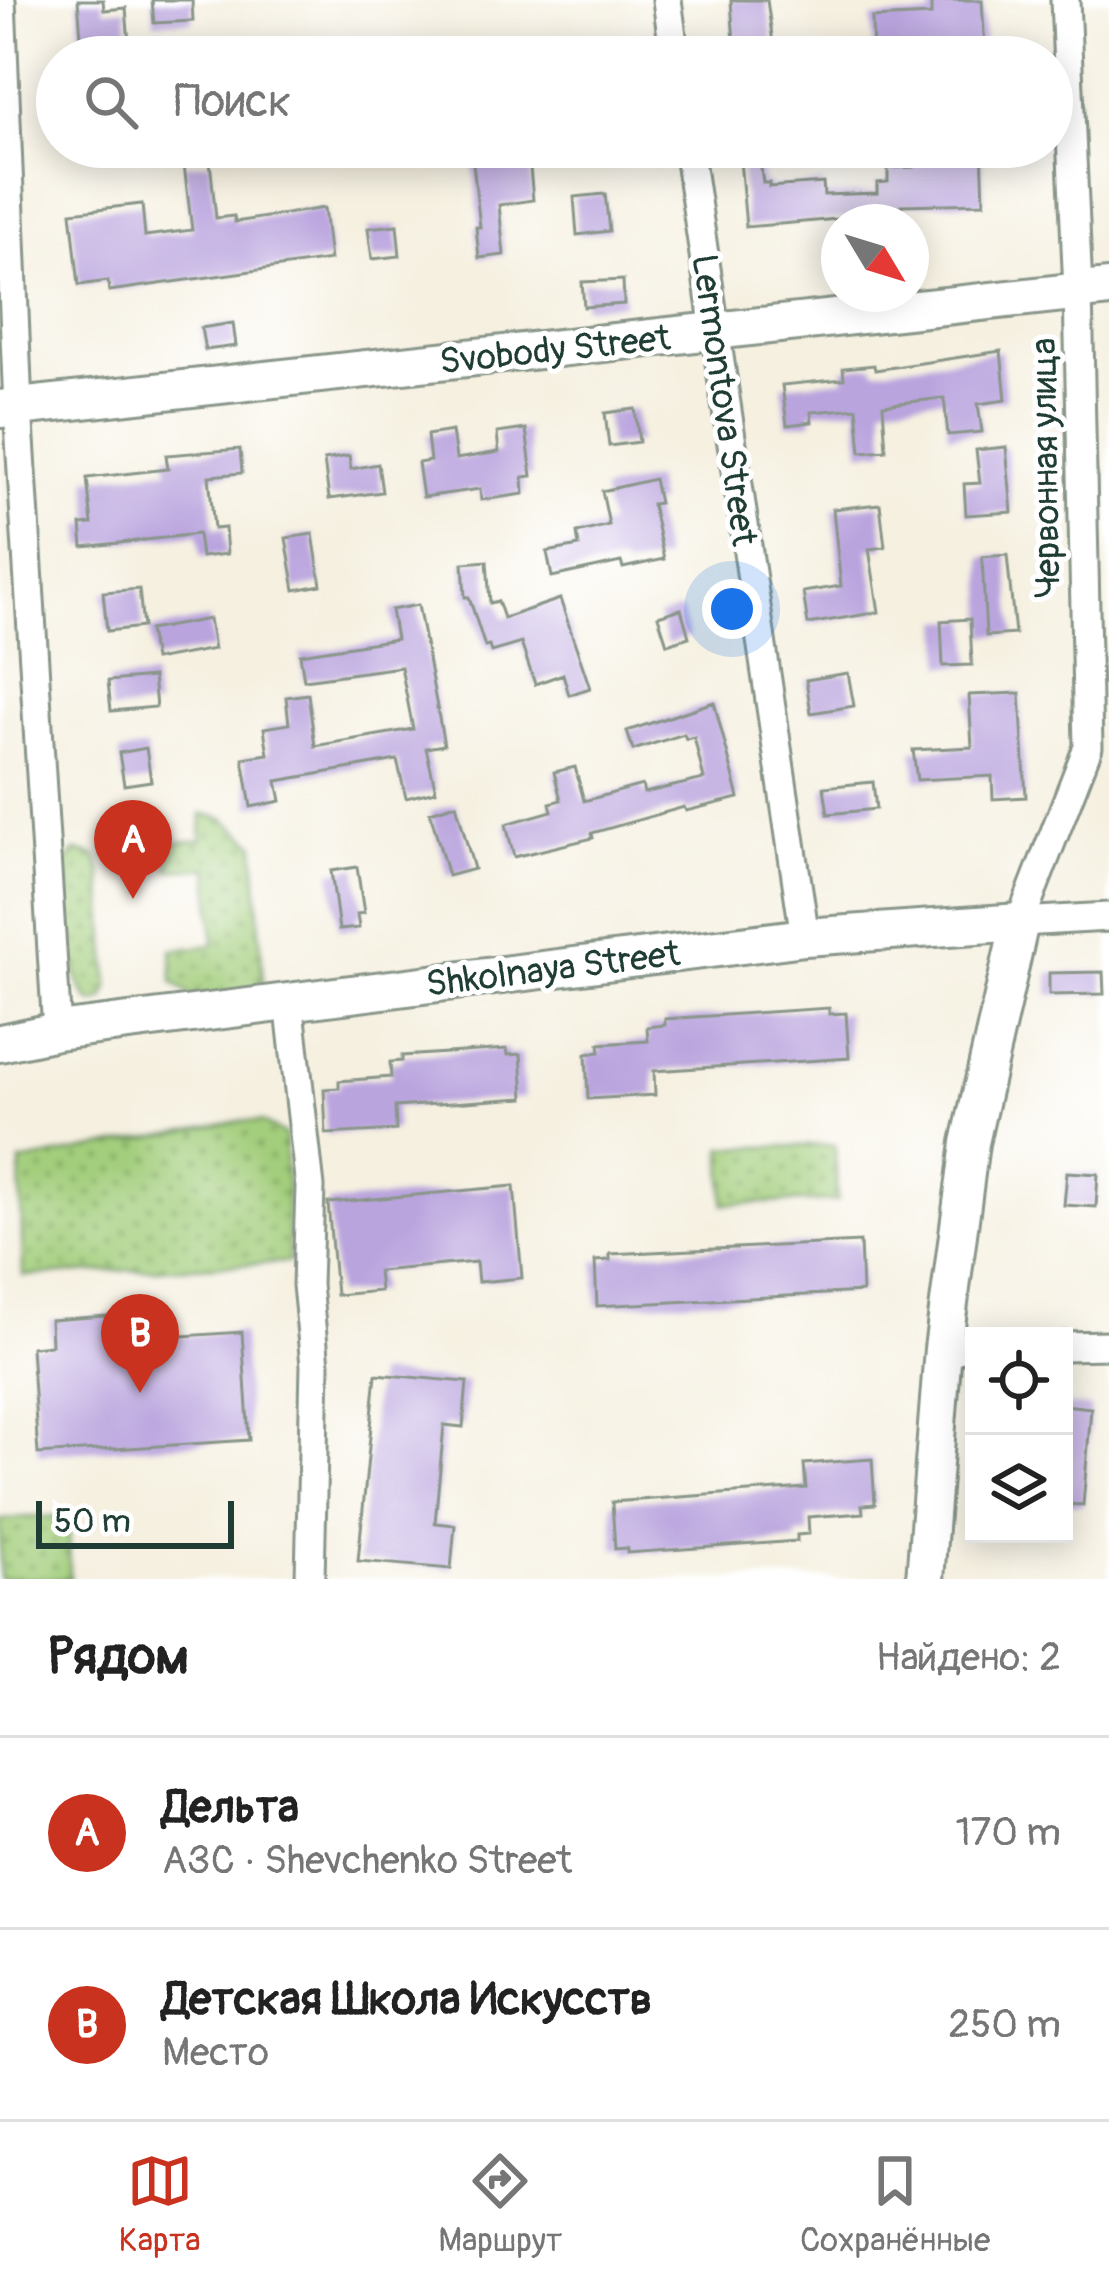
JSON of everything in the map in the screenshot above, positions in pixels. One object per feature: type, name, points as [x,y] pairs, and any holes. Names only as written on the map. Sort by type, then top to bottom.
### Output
[{"type":"street","points":[[1,0],[9,408],[57,1031]]},
{"type":"street","points":[[668,0],[672,36]]},
{"type":"street","name":"Червонная улица","points":[[1065,0],[1069,36]]},
{"type":"street","name":"Червонная улица","points":[[1020,922],[1088,747],[1094,290],[1073,80]]},
{"type":"street","name":"Lermontova Street","points":[[691,168],[805,938]]},
{"type":"street","name":"Svobody Street","points":[[9,408],[1094,290]]},
{"type":"street","name":"Shkolnaya Street","points":[[0,1043],[57,1031],[805,938],[1109,917]]},
{"type":"street","points":[[925,1579],[959,1348],[970,1143],[1020,922]]},
{"type":"street","points":[[289,1001],[310,1187],[307,1285],[315,1365],[310,1579]]},
{"type":"street","points":[[1073,1346],[1109,1345]]},
{"type":"green space","points":[[202,814],[223,818],[255,843],[263,984],[249,994],[196,999],[173,982],[172,950],[214,945],[209,868],[169,870],[170,843],[201,840]]},
{"type":"green space","points":[[75,851],[96,856],[102,873],[109,985],[104,999],[94,1003],[78,980],[71,940],[66,863]]},
{"type":"green space","points":[[241,1121],[262,1122],[285,1135],[289,1262],[23,1276],[20,1162]]},
{"type":"green space","points":[[835,1145],[837,1201],[724,1204],[723,1148]]},
{"type":"green space","points":[[58,1517],[69,1528],[70,1579],[0,1579],[0,1520]]},
{"type":"building","points":[[78,0],[103,0],[104,10],[126,8],[128,36],[81,36]]},
{"type":"building","points":[[152,0],[192,0],[193,21],[154,23]]},
{"type":"building","points":[[731,0],[767,0],[772,36],[734,36]]},
{"type":"building","points":[[931,0],[982,0],[984,36],[872,36],[872,18],[931,15]]},
{"type":"building","points":[[184,168],[211,168],[216,218],[234,216],[235,222],[324,208],[330,260],[109,291],[108,281],[79,285],[71,212],[142,204],[145,236],[192,230]]},
{"type":"building","points":[[474,168],[530,168],[533,200],[499,205],[504,255],[479,258],[476,227],[480,227]]},
{"type":"building","points":[[741,168],[761,168],[763,183],[769,187],[823,183],[824,195],[877,193],[877,183],[888,182],[888,168],[983,168],[984,203],[821,204],[821,221],[746,227]]},
{"type":"building","points":[[605,194],[609,231],[577,235],[574,197]]},
{"type":"building","points":[[397,225],[400,256],[372,259],[368,228]]},
{"type":"building","points":[[623,280],[624,304],[584,307],[582,282]]},
{"type":"building","points":[[233,323],[236,346],[205,350],[201,328]]},
{"type":"building","points":[[1001,351],[1006,400],[978,404],[982,432],[948,435],[944,398],[883,405],[886,450],[861,452],[857,408],[811,412],[812,422],[787,425],[782,385],[844,379],[843,368],[874,365],[875,370]]},
{"type":"building","points":[[635,409],[639,442],[609,446],[605,413]]},
{"type":"building","points":[[526,429],[532,476],[523,477],[524,494],[481,500],[480,489],[423,497],[418,463],[430,461],[427,435],[452,431],[456,459],[499,452],[497,433]]},
{"type":"building","points":[[1006,447],[1012,512],[966,515],[964,484],[980,483],[976,450]]},
{"type":"building","points":[[240,449],[242,473],[209,476],[214,529],[225,528],[227,554],[201,557],[198,534],[83,547],[81,525],[92,524],[87,478],[168,469],[166,455]]},
{"type":"building","points":[[349,456],[351,469],[378,464],[382,492],[329,499],[324,460]]},
{"type":"building","points":[[654,479],[659,503],[652,504],[664,559],[623,568],[621,562],[552,577],[547,552],[579,546],[577,533],[609,525],[602,491]]},
{"type":"building","points":[[880,504],[885,547],[869,549],[879,612],[808,624],[803,592],[841,586],[833,509]]},
{"type":"building","points":[[313,534],[321,585],[295,590],[286,538]]},
{"type":"building","points":[[1007,555],[1015,634],[986,636],[982,557]]},
{"type":"building","points":[[487,561],[490,603],[498,601],[504,618],[560,599],[590,688],[569,695],[563,674],[535,684],[521,643],[491,652],[485,647],[469,597],[465,597],[463,563]]},
{"type":"building","points":[[139,589],[143,627],[107,631],[103,592]]},
{"type":"building","points":[[418,605],[444,745],[426,748],[436,791],[406,798],[397,760],[277,781],[281,801],[251,807],[243,758],[268,754],[264,728],[289,724],[286,697],[308,694],[315,746],[413,729],[401,667],[304,680],[300,654],[396,639],[391,610]]},
{"type":"building","points":[[681,609],[689,637],[667,644],[658,616]]},
{"type":"building","points":[[209,619],[214,649],[154,660],[149,630]]},
{"type":"building","points":[[970,619],[972,665],[943,666],[941,621]]},
{"type":"building","points":[[848,673],[854,706],[811,713],[806,680]]},
{"type":"building","points":[[153,677],[156,707],[111,711],[108,681]]},
{"type":"building","points":[[1020,693],[1026,797],[993,799],[992,776],[917,780],[913,750],[972,747],[969,695]]},
{"type":"building","points":[[714,702],[739,798],[686,811],[684,807],[592,833],[593,838],[514,857],[506,824],[552,811],[550,803],[561,800],[554,772],[575,767],[584,801],[642,785],[644,793],[704,779],[694,737],[686,739],[684,734],[633,750],[627,731]]},
{"type":"building","points":[[146,748],[151,781],[124,785],[119,753]]},
{"type":"building","points":[[873,782],[876,809],[828,814],[824,787]]},
{"type":"building","points":[[456,804],[474,869],[448,876],[430,812]]},
{"type":"building","points":[[357,867],[364,913],[357,914],[359,928],[339,930],[331,871]]},
{"type":"building","points":[[1103,972],[1104,994],[1049,995],[1049,973]]},
{"type":"building","points":[[829,1008],[829,1014],[846,1013],[849,1058],[654,1071],[655,1095],[588,1099],[586,1054],[600,1052],[599,1044],[648,1041],[647,1027],[665,1025],[665,1019]]},
{"type":"building","points":[[507,1049],[508,1055],[521,1054],[524,1098],[395,1107],[396,1130],[326,1134],[324,1089],[339,1088],[339,1081],[391,1077],[390,1062],[402,1061],[402,1056]]},
{"type":"building","points":[[1067,1172],[1098,1174],[1096,1207],[1064,1205]]},
{"type":"building","points":[[514,1186],[522,1278],[478,1282],[476,1262],[378,1271],[380,1291],[336,1295],[328,1203]]},
{"type":"building","points":[[860,1242],[862,1292],[597,1306],[595,1261],[610,1260],[610,1254]]},
{"type":"building","points":[[120,1315],[122,1340],[242,1332],[249,1440],[38,1454],[31,1347],[51,1345],[50,1320]]},
{"type":"building","points":[[376,1374],[467,1382],[463,1427],[444,1425],[435,1523],[455,1525],[451,1569],[358,1561]]},
{"type":"building","points":[[1073,1406],[1091,1408],[1083,1505],[1073,1504]]},
{"type":"building","points":[[872,1459],[875,1504],[862,1505],[863,1513],[808,1517],[809,1534],[797,1535],[797,1541],[627,1553],[627,1548],[615,1549],[612,1502],[806,1488],[804,1464]]},
{"type":"place","name":"Дельта","points":[[133,899]]},
{"type":"place","name":"Детская Школа Искусств","points":[[140,1393]]}]
